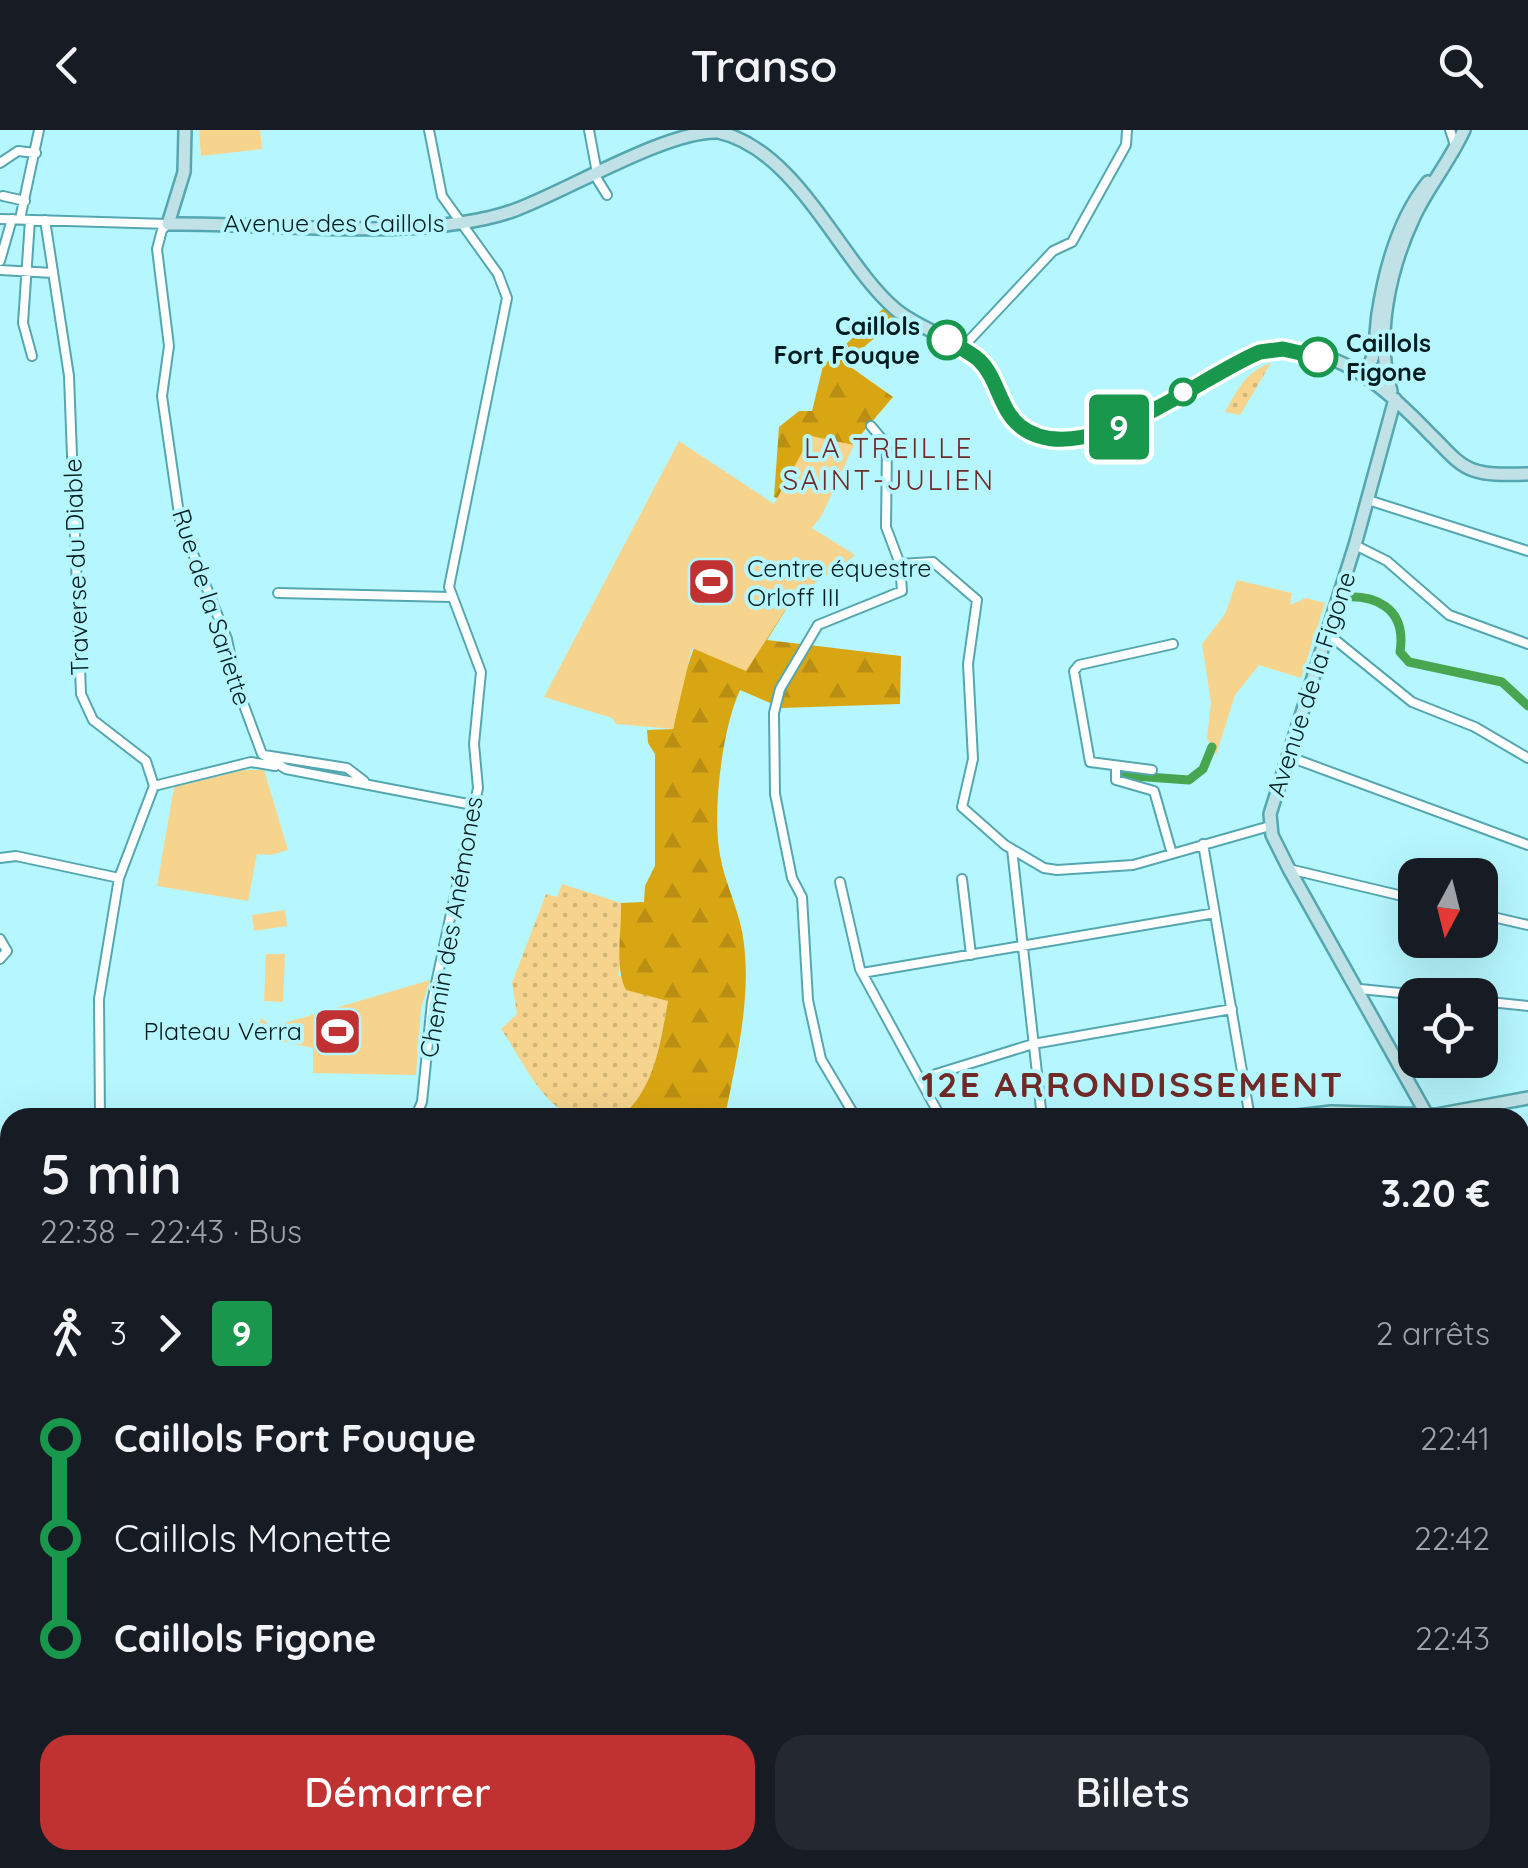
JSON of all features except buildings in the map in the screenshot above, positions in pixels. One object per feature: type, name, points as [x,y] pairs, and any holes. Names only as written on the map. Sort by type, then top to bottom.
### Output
[{"type":"street","points":[[0,261],[21,219],[39,130]]},
{"type":"street","points":[[168,224],[184,172],[185,130]]},
{"type":"street","name":"Chemin des Anémones","points":[[419,1108],[432,1002],[478,788],[474,744],[481,672],[448,587],[507,298],[498,274],[438,187],[429,130]]},
{"type":"street","points":[[589,130],[596,173],[607,194]]},
{"type":"street","points":[[962,348],[1052,251],[1072,242],[1126,145],[1127,130]]},
{"type":"street","points":[[1365,374],[1374,356],[1379,311],[1400,230],[1454,137],[1464,130]]},
{"type":"street","name":"Avenue des Caillols","points":[[0,219],[168,224],[459,222],[513,210],[670,136],[714,131],[740,140],[792,181],[895,310],[980,361],[1015,422],[1032,433],[1054,438],[1120,426],[1260,352],[1294,351],[1365,374],[1394,397],[1463,466],[1486,473],[1528,474]]},
{"type":"street","points":[[1394,397],[1382,356],[1396,274],[1414,216],[1454,137]]},
{"type":"street","points":[[0,162],[18,151],[36,152]]},
{"type":"street","points":[[3,196],[25,202]]},
{"type":"street","points":[[21,219],[27,273],[23,322],[32,356]]},
{"type":"street","name":"Traverse du Diable","points":[[45,220],[71,401],[70,480],[77,547],[81,694],[93,720],[146,761],[154,786]]},
{"type":"street","name":"Rue de la Sariette","points":[[168,224],[162,230],[157,249],[169,346],[162,396],[176,503],[186,541],[227,639],[236,684],[262,754]]},
{"type":"street","points":[[0,270],[53,272]]},
{"type":"street","name":"Avenue de la Figone","points":[[1394,397],[1355,545],[1287,756],[1270,826],[1288,869],[1360,989],[1424,1108]]},
{"type":"street","points":[[850,1108],[823,1065],[813,1024],[802,897],[792,878],[775,794],[774,713],[780,689],[808,636],[838,614],[899,595],[900,564],[886,527],[888,445],[871,426]]},
{"type":"street","points":[[1368,500],[1528,552]]},
{"type":"street","points":[[1355,545],[1387,561],[1450,616],[1528,644]]},
{"type":"street","points":[[900,564],[932,562],[977,600],[968,664],[974,759],[962,807],[1012,848],[1044,868],[1103,870],[1270,826]]},
{"type":"street","points":[[278,593],[451,597]]},
{"type":"street","points":[[1328,634],[1412,702],[1440,710],[1528,758]]},
{"type":"street","points":[[1172,854],[1154,791],[1090,762],[1074,671],[1079,665],[1173,644]]},
{"type":"street","points":[[262,754],[280,767]]},
{"type":"street","points":[[100,1108],[99,999],[119,878],[154,786],[251,762],[262,754],[347,768],[368,784]]},
{"type":"street","points":[[1287,756],[1528,845]]},
{"type":"street","points":[[251,762],[472,804]]},
{"type":"street","points":[[1115,772],[1152,770]]},
{"type":"street","points":[[1204,844],[1248,1108]]},
{"type":"street","points":[[1012,848],[1041,1108]]},
{"type":"street","points":[[0,858],[16,856],[119,878]]},
{"type":"street","points":[[1288,869],[1398,895]]},
{"type":"street","points":[[962,879],[970,955]]},
{"type":"street","points":[[840,882],[862,973],[936,1108]]},
{"type":"street","points":[[862,973],[1215,913]]},
{"type":"street","points":[[1498,918],[1528,925]]},
{"type":"street","points":[[0,939],[7,951],[0,959]]},
{"type":"street","points":[[1360,989],[1398,993]]},
{"type":"street","points":[[1498,1003],[1528,1006]]},
{"type":"street","points":[[920,1079],[1033,1044],[1232,1010]]},
{"type":"street","points":[[1469,1108],[1528,1098]]},
{"type":"green space","points":[[199,130],[260,130],[262,149],[201,156]]},
{"type":"green space","points":[[884,308],[903,323],[866,346],[852,368],[893,397],[800,506],[774,497],[779,427],[799,411],[812,411],[823,366]]},
{"type":"green space","points":[[1271,363],[1240,415],[1225,412],[1248,376]]},
{"type":"green space","name":"Centre équestre Orloff III","points":[[811,436],[854,445],[822,515],[812,528],[855,555],[793,598],[746,671],[692,648],[673,729],[616,724],[612,718],[544,697],[679,441],[774,504]]},
{"type":"green space","points":[[855,555],[793,598],[767,640],[901,656],[900,704],[782,708],[740,690],[724,748],[717,817],[720,855],[742,933],[746,966],[741,1031],[727,1108],[629,1108],[649,1079],[668,1001],[626,990],[619,959],[621,903],[644,902],[645,886],[655,866],[655,754],[648,743],[647,730],[673,729],[683,680],[699,633]]},
{"type":"green space","points":[[1237,580],[1292,593],[1290,605],[1306,598],[1325,603],[1301,678],[1259,665],[1235,695],[1216,755],[1207,738],[1211,703],[1202,644],[1225,614]]},
{"type":"green space","points":[[243,770],[264,770],[288,850],[257,854],[248,901],[157,886],[174,787]]},
{"type":"green space","points":[[562,884],[621,903],[623,948],[618,975],[668,1001],[649,1079],[629,1108],[559,1108],[532,1078],[501,1029],[517,1014],[512,983],[546,894],[557,897]]},
{"type":"green space","points":[[285,910],[287,926],[254,931],[252,915]]},
{"type":"green space","points":[[266,954],[285,954],[283,1002],[264,1001]]},
{"type":"green space","name":"Plateau Verra","points":[[430,980],[421,1008],[416,1075],[313,1073],[313,1048],[252,1035],[262,1018],[271,1027]]},
{"type":"waterway","points":[[1335,598],[1363,598],[1385,606],[1398,624],[1400,652],[1409,662],[1502,682],[1528,706]]},
{"type":"waterway","points":[[1120,775],[1189,780],[1203,769],[1212,747]]},
{"type":"bus line","name":"9","points":[[947,340],[980,361],[1015,422],[1032,433],[1054,438],[1100,433],[1120,426],[1260,352],[1283,349],[1318,357]]},
{"type":"place","name":"Caillols Fort Fouque","points":[[947,340]]},
{"type":"place","name":"Caillols Figone","points":[[1318,357]]},
{"type":"place","name":"Centre équestre Orloff III","points":[[712,582]]},
{"type":"place","name":"Plateau Verra","points":[[337,1031]]},
{"type":"district","name":"LA TREILLE SAINT-JULIEN","points":[[889,464]]},
{"type":"district","name":"12E ARRONDISSEMENT","points":[[1133,1085]]}]
